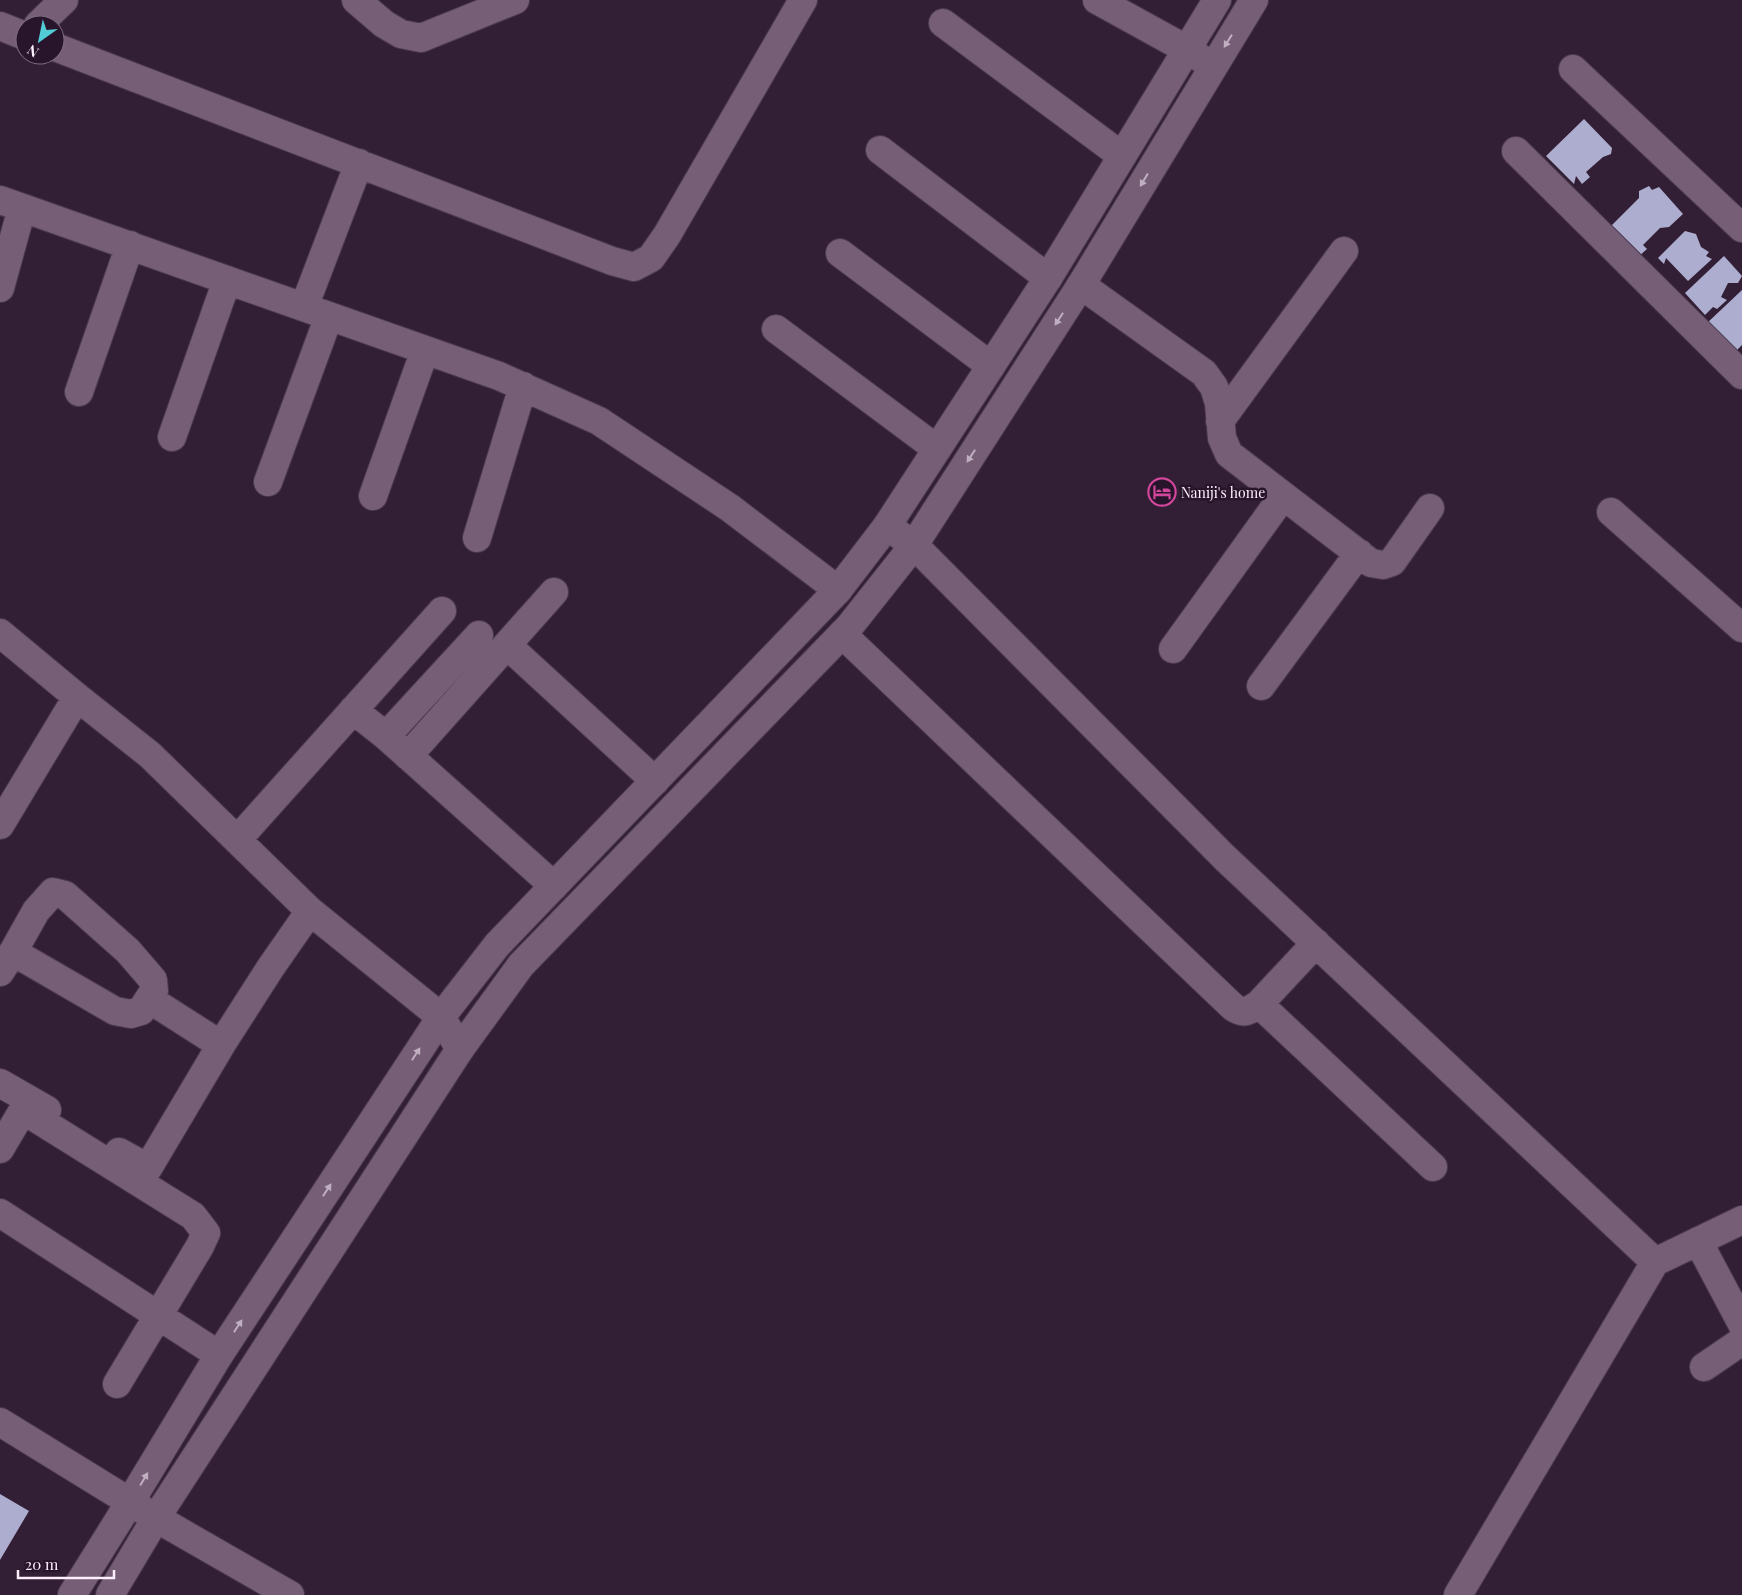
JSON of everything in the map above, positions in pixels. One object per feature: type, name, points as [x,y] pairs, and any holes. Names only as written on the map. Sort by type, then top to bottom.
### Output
[{"type":"street","points":[[48,15],[64,0]]},
{"type":"street","points":[[356,0],[392,29],[401,34],[421,38],[515,0]]},
{"type":"street","points":[[65,51],[612,260],[634,266],[651,258],[667,235],[803,0]]},
{"type":"street","points":[[1097,0],[1213,66]]},
{"type":"street","points":[[72,1595],[219,1355],[441,1018],[497,945],[838,590],[887,526],[1048,278],[1217,0]]},
{"type":"street","points":[[110,1595],[156,1518],[460,1049],[521,965],[842,634],[914,545],[1081,285],[1254,0]]},
{"type":"street","points":[[942,23],[1122,156]]},
{"type":"street","points":[[0,26],[15,32]]},
{"type":"street","points":[[1573,69],[1742,228]]},
{"type":"street","points":[[880,150],[1048,278]]},
{"type":"street","points":[[1516,150],[1742,375]]},
{"type":"street","points":[[304,307],[359,163]]},
{"type":"street","points":[[0,288],[11,204],[499,376],[599,420],[730,508],[838,590]]},
{"type":"street","points":[[79,392],[130,245]]},
{"type":"street","points":[[1220,421],[1344,251]]},
{"type":"street","points":[[840,253],[991,366]]},
{"type":"street","points":[[172,437],[227,280]]},
{"type":"street","points":[[1081,285],[1204,374],[1214,387],[1219,403],[1222,438],[1229,454],[1371,563],[1383,565],[1392,562],[1430,508]]},
{"type":"street","points":[[268,482],[329,316]]},
{"type":"street","points":[[776,329],[937,449]]},
{"type":"street","points":[[372,496],[425,350]]},
{"type":"street","points":[[477,538],[523,386]]},
{"type":"street","points":[[1173,649],[1283,496]]},
{"type":"street","points":[[1612,512],[1742,628]]},
{"type":"street","points":[[887,526],[914,545],[1225,858],[1655,1262]]},
{"type":"street","points":[[1261,686],[1359,553]]},
{"type":"street","points":[[408,756],[554,592]]},
{"type":"street","points":[[236,840],[442,611]]},
{"type":"street","points":[[0,633],[150,755],[310,911],[441,1018],[460,1049]]},
{"type":"street","points":[[842,634],[1240,1012],[1248,1011],[1259,1004],[1316,943]]},
{"type":"street","points":[[386,736],[479,635]]},
{"type":"street","points":[[507,645],[654,782]]},
{"type":"street","points":[[0,825],[77,697]]},
{"type":"street","points":[[353,710],[386,736],[554,886]]},
{"type":"street","points":[[53,892],[65,895],[128,951],[153,980],[154,991],[141,1012],[131,1014],[115,1011],[7,962],[36,911],[53,892]]},
{"type":"street","points":[[148,1168],[221,1046],[271,967],[310,911]]},
{"type":"street","points":[[149,999],[221,1046]]},
{"type":"street","points":[[1259,1004],[1433,1167]]},
{"type":"street","points":[[0,1083],[148,1168],[211,1207]]},
{"type":"street","points":[[0,1149],[12,1104],[193,1216],[206,1233],[117,1384]]},
{"type":"street","points":[[0,1213],[219,1355]]},
{"type":"street","points":[[1458,1595],[1655,1262],[1742,1220]]},
{"type":"street","points":[[1698,1241],[1742,1324]]},
{"type":"street","points":[[1704,1367],[1742,1341]]},
{"type":"street","points":[[0,1422],[156,1518],[290,1595]]},
{"type":"building","points":[[1584,119],[1612,148],[1611,154],[1603,157],[1586,172],[1590,177],[1582,184],[1576,176],[1574,184],[1546,156]]},
{"type":"building","points":[[1649,186],[1652,190],[1659,187],[1683,214],[1669,227],[1660,228],[1643,245],[1647,249],[1638,257],[1609,228],[1639,198],[1639,191]]},
{"type":"building","points":[[1685,231],[1696,234],[1701,247],[1709,252],[1706,256],[1712,259],[1688,281],[1666,258],[1664,264],[1658,258]]},
{"type":"building","points":[[1724,256],[1742,276],[1738,283],[1728,283],[1721,297],[1727,300],[1717,309],[1713,307],[1705,315],[1685,293]]},
{"type":"building","points":[[1742,290],[1742,345],[1737,350],[1725,344],[1706,324]]},
{"type":"building","points":[[0,1494],[29,1511],[0,1560]]},
{"type":"place","name":"Naniji's home","points":[[1162,492]]}]
